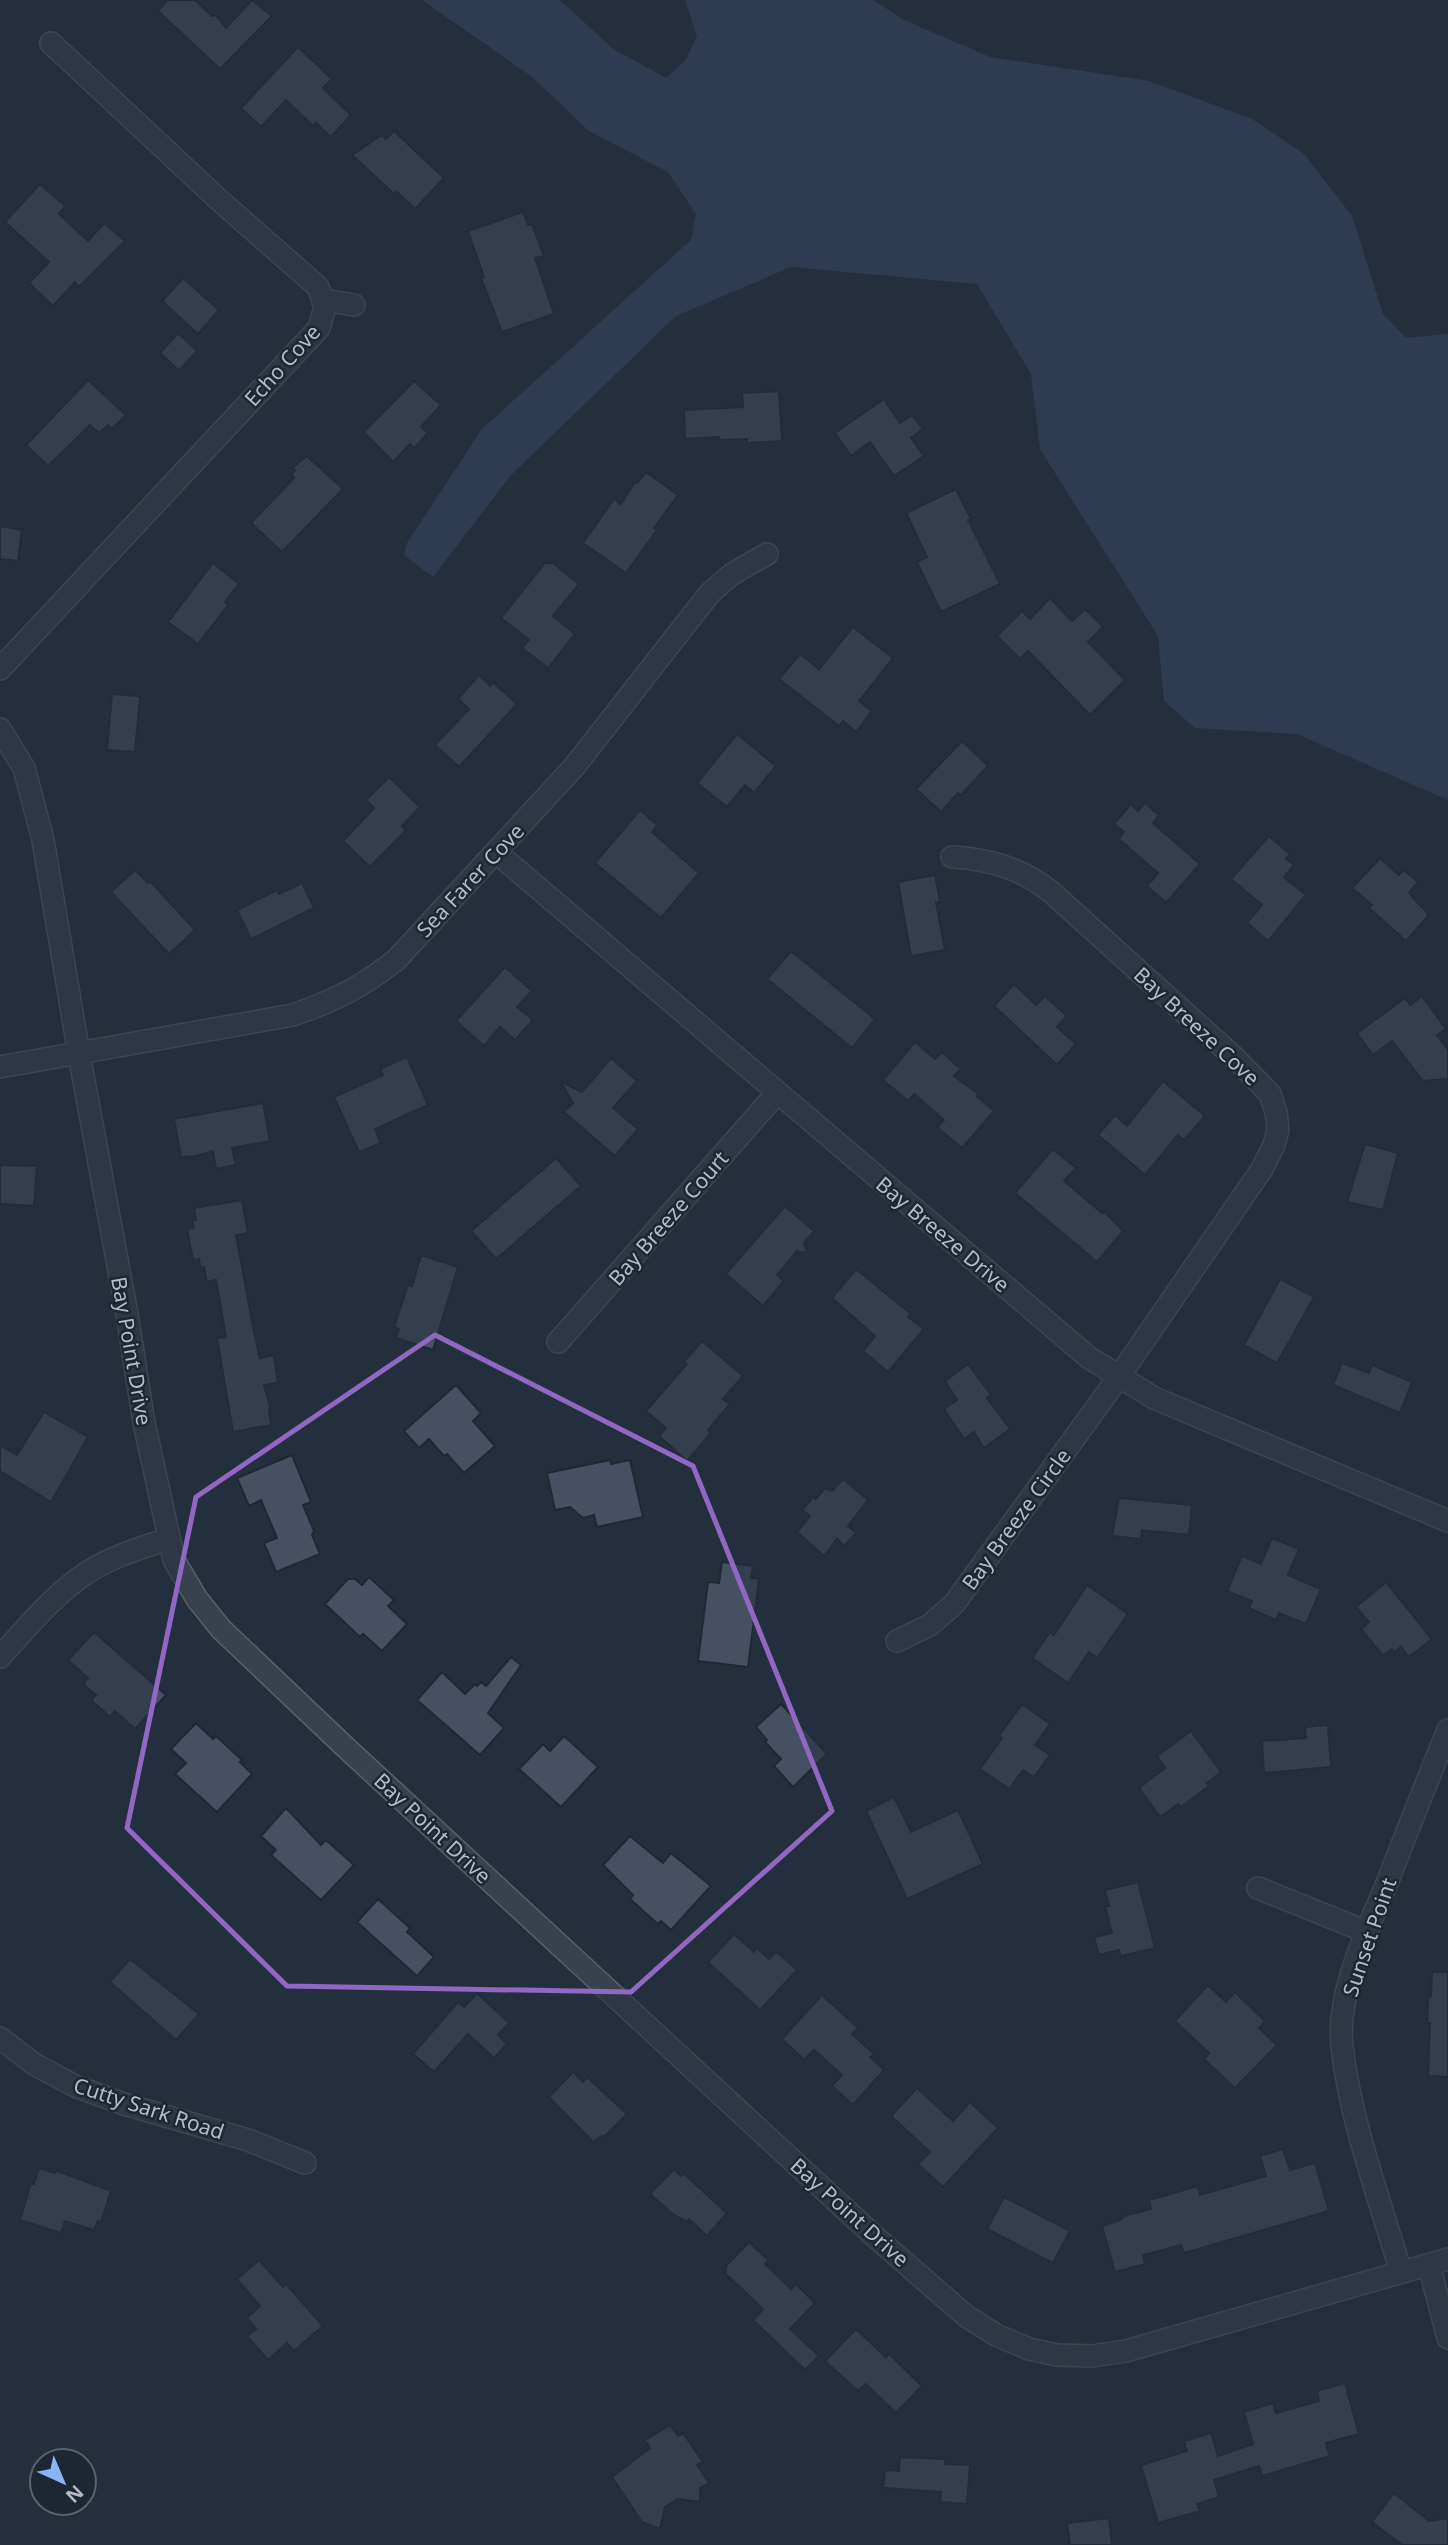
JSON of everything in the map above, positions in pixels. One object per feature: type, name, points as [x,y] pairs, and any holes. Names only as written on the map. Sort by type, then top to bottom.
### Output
[{"type":"street","name":"Echo Cove","points":[[0,669],[318,328],[324,316],[324,300],[318,286],[218,199],[51,43]]},
{"type":"street","points":[[324,300],[354,305]]},
{"type":"street","name":"Sea Farer Cove","points":[[0,1067],[293,1015],[336,1000],[370,980],[396,960],[574,767],[710,593],[732,574],[767,554]]},
{"type":"street","name":"Bay Point Drive","points":[[0,729],[24,768],[43,840],[144,1423],[168,1539],[174,1560],[197,1600],[231,1638],[873,2235],[966,2316],[996,2335],[1030,2349],[1057,2355],[1092,2356],[1115,2353],[1438,2262]]},
{"type":"street","name":"Bay Breeze Drive","points":[[497,853],[1088,1357],[1154,1398],[1448,1521]]},
{"type":"street","name":"Bay Breeze Cove","points":[[952,857],[976,858],[1006,865],[1033,878],[1051,891],[1236,1059],[1269,1094],[1276,1112],[1278,1130],[1275,1145],[1262,1169],[1118,1378]]},
{"type":"street","name":"Bay Breeze Court","points":[[558,1342],[776,1093]]},
{"type":"street","name":"Bay Breeze Circle","points":[[897,1641],[930,1625],[954,1604],[1118,1378]]},
{"type":"street","points":[[0,1657],[59,1594],[79,1577],[129,1551],[168,1539]]},
{"type":"street","name":"Sunset Point","points":[[1401,2272],[1354,2110],[1342,2045],[1347,1990],[1367,1932],[1448,1730]]},
{"type":"street","points":[[1258,1888],[1367,1932]]},
{"type":"street","name":"Cutty Sark Road","points":[[0,2038],[34,2064],[75,2086],[124,2104],[248,2140],[305,2163]]},
{"type":"street","points":[[1438,2262],[1448,2338]]},
{"type":"highlighted area","points":[[435,1335],[693,1466],[832,1811],[631,1992],[287,1986],[127,1828],[196,1497]]},
{"type":"water","points":[[422,0],[560,0],[613,49],[666,78],[686,59],[697,36],[685,0],[873,0],[904,20],[990,57],[1149,81],[1252,119],[1304,154],[1352,216],[1383,314],[1406,338],[1448,334],[1448,800],[1297,734],[1195,728],[1164,701],[1158,636],[1040,449],[1031,374],[977,284],[791,267],[676,316],[511,475],[433,577],[404,555],[407,543],[482,429],[691,240],[696,214],[668,172],[589,131],[531,76]]},
{"type":"building","points":[[167,0],[195,0],[212,16],[216,15],[226,28],[252,0],[272,16],[220,69],[158,11]]},
{"type":"building","points":[[298,47],[332,79],[323,88],[351,115],[331,137],[316,123],[313,126],[286,100],[261,127],[241,108]]},
{"type":"building","points":[[394,131],[444,178],[415,209],[396,191],[394,194],[352,155],[382,135],[386,139]]},
{"type":"building","points":[[40,184],[65,206],[59,214],[88,241],[104,223],[125,241],[79,287],[75,282],[53,306],[29,283],[49,262],[5,222]]},
{"type":"building","points":[[523,212],[528,225],[532,224],[544,256],[535,258],[554,314],[502,332],[481,278],[484,277],[468,231]]},
{"type":"building","points":[[183,278],[219,310],[198,334],[162,301]]},
{"type":"building","points":[[178,333],[197,351],[179,371],[160,353]]},
{"type":"building","points":[[88,380],[126,415],[112,429],[108,425],[99,433],[90,425],[48,466],[26,445]]},
{"type":"building","points":[[414,381],[441,405],[421,427],[428,433],[414,448],[410,444],[393,462],[364,432]]},
{"type":"building","points":[[779,391],[782,441],[747,443],[747,439],[719,440],[719,437],[685,439],[684,410],[743,407],[742,393]]},
{"type":"building","points":[[884,399],[900,423],[912,415],[923,429],[911,438],[924,456],[894,476],[870,442],[851,456],[835,433]]},
{"type":"building","points":[[307,456],[343,489],[282,552],[251,523],[294,478],[291,475],[295,470],[292,468]]},
{"type":"building","points":[[646,472],[678,495],[626,573],[583,543],[614,499],[621,504],[634,483]]},
{"type":"building","points":[[956,489],[971,519],[968,520],[1000,584],[941,612],[917,562],[927,557],[906,513]]},
{"type":"building","points":[[0,526],[22,530],[18,561],[0,559]]},
{"type":"building","points":[[213,563],[239,584],[225,602],[228,605],[198,644],[168,622]]},
{"type":"building","points":[[545,563],[553,563],[579,584],[553,616],[575,634],[548,668],[522,648],[529,640],[501,618]]},
{"type":"building","points":[[1050,598],[1072,621],[1085,609],[1103,627],[1088,642],[1125,680],[1090,715],[1028,651],[1020,659],[997,636],[1022,611],[1030,619]]},
{"type":"building","points":[[853,627],[893,658],[859,701],[872,711],[856,732],[843,721],[839,726],[779,679],[800,654],[819,669]]},
{"type":"building","points":[[479,675],[490,686],[493,682],[517,704],[459,767],[435,745],[469,709],[458,699]]},
{"type":"building","points":[[112,694],[140,696],[135,752],[107,750]]},
{"type":"building","points":[[737,734],[776,766],[754,793],[745,785],[727,807],[697,783]]},
{"type":"building","points":[[962,741],[988,766],[941,812],[916,789]]},
{"type":"building","points":[[389,777],[420,807],[402,826],[406,830],[370,867],[343,841],[374,808],[366,800]]},
{"type":"building","points":[[1145,803],[1159,815],[1153,823],[1200,864],[1166,903],[1147,886],[1158,873],[1119,839],[1124,832],[1114,824],[1131,804],[1138,811]]},
{"type":"building","points":[[640,810],[657,825],[652,832],[699,873],[661,918],[595,863]]},
{"type":"building","points":[[1269,836],[1290,854],[1286,859],[1294,865],[1284,877],[1306,895],[1268,941],[1247,923],[1262,905],[1231,879]]},
{"type":"building","points":[[1380,858],[1399,875],[1404,870],[1418,882],[1409,893],[1429,915],[1406,941],[1369,908],[1372,905],[1352,888]]},
{"type":"building","points":[[135,870],[148,883],[150,881],[195,930],[169,954],[111,892]]},
{"type":"building","points":[[935,875],[940,902],[936,902],[945,950],[911,956],[898,882]]},
{"type":"building","points":[[302,883],[314,908],[251,939],[237,910],[277,890],[279,894]]},
{"type":"building","points":[[791,951],[875,1019],[852,1048],[767,979]]},
{"type":"building","points":[[505,967],[532,991],[517,1007],[533,1020],[515,1040],[500,1027],[484,1046],[456,1021]]},
{"type":"building","points":[[1014,984],[1036,1005],[1045,996],[1067,1016],[1057,1027],[1076,1044],[1057,1065],[994,1006]]},
{"type":"building","points":[[1422,996],[1446,1029],[1437,1035],[1448,1050],[1448,1079],[1423,1081],[1392,1041],[1373,1055],[1357,1033],[1405,998],[1410,1005]]},
{"type":"building","points":[[915,1042],[935,1059],[942,1052],[961,1069],[954,1076],[977,1093],[994,1111],[962,1148],[937,1127],[944,1120],[914,1094],[908,1101],[883,1080]]},
{"type":"building","points":[[407,1057],[428,1105],[375,1129],[381,1143],[359,1152],[334,1097],[383,1075],[380,1069]]},
{"type":"building","points":[[611,1058],[637,1081],[613,1108],[638,1129],[615,1156],[564,1112],[573,1103],[561,1082],[582,1092]]},
{"type":"building","points":[[1163,1081],[1205,1116],[1184,1140],[1178,1135],[1145,1175],[1098,1135],[1115,1115],[1127,1126]]},
{"type":"building","points":[[263,1103],[270,1141],[232,1148],[236,1165],[216,1169],[213,1151],[181,1157],[174,1119]]},
{"type":"building","points":[[1365,1144],[1398,1153],[1383,1210],[1347,1202]]},
{"type":"building","points":[[1053,1149],[1076,1168],[1064,1181],[1102,1213],[1105,1212],[1123,1231],[1097,1262],[1015,1193]]},
{"type":"building","points":[[556,1158],[581,1186],[496,1259],[471,1231]]},
{"type":"building","points":[[0,1165],[37,1166],[34,1206],[0,1204]]},
{"type":"building","points":[[242,1200],[248,1233],[236,1235],[254,1332],[260,1358],[274,1355],[278,1383],[264,1385],[270,1407],[271,1425],[233,1432],[217,1338],[226,1337],[216,1280],[207,1282],[199,1259],[193,1260],[187,1229],[194,1228],[194,1208]]},
{"type":"building","points":[[785,1206],[814,1231],[804,1243],[807,1253],[797,1251],[777,1275],[784,1281],[763,1306],[726,1274]]},
{"type":"building","points":[[421,1255],[458,1267],[433,1350],[396,1338],[399,1329],[394,1327],[408,1285],[412,1286]]},
{"type":"building","points":[[856,1269],[911,1314],[908,1317],[924,1329],[888,1372],[863,1351],[875,1336],[832,1298]]},
{"type":"building","points":[[1280,1279],[1314,1297],[1277,1363],[1244,1345]]},
{"type":"building","points":[[702,1341],[743,1376],[723,1399],[730,1404],[708,1430],[711,1433],[687,1461],[659,1436],[666,1428],[646,1411],[687,1364],[684,1362]]},
{"type":"building","points":[[1342,1363],[1369,1373],[1372,1365],[1412,1382],[1400,1413],[1333,1385]]},
{"type":"building","points":[[968,1364],[991,1395],[987,1398],[1010,1429],[984,1448],[974,1432],[964,1439],[944,1409],[957,1400],[945,1381]]},
{"type":"building","points":[[456,1385],[481,1413],[473,1421],[495,1446],[464,1473],[429,1439],[419,1448],[404,1431]]},
{"type":"building","points":[[44,1412],[88,1437],[51,1502],[0,1471],[0,1445],[17,1455]]},
{"type":"building","points":[[292,1455],[311,1502],[303,1505],[320,1554],[276,1572],[264,1543],[277,1538],[261,1500],[249,1506],[237,1478]]},
{"type":"building","points":[[610,1460],[611,1464],[630,1460],[643,1517],[597,1527],[594,1515],[583,1518],[570,1507],[555,1510],[547,1473]]},
{"type":"building","points":[[843,1479],[868,1500],[848,1526],[856,1533],[844,1546],[837,1539],[824,1556],[797,1532],[810,1516],[802,1510],[814,1496],[816,1499],[825,1488],[832,1491]]},
{"type":"building","points":[[1119,1498],[1192,1505],[1189,1535],[1142,1530],[1141,1539],[1112,1536]]},
{"type":"building","points":[[1272,1538],[1299,1549],[1288,1575],[1321,1589],[1306,1624],[1279,1613],[1276,1620],[1249,1608],[1252,1601],[1227,1591],[1242,1556],[1261,1564]]},
{"type":"building","points":[[722,1562],[753,1566],[751,1578],[759,1579],[748,1667],[698,1661],[708,1582],[719,1583]]},
{"type":"building","points":[[369,1577],[394,1600],[388,1606],[407,1624],[382,1651],[363,1634],[360,1637],[325,1604],[348,1579],[355,1579],[362,1585]]},
{"type":"building","points":[[1386,1582],[1432,1639],[1409,1657],[1401,1647],[1395,1652],[1392,1649],[1383,1656],[1361,1629],[1369,1622],[1356,1607]]},
{"type":"building","points":[[1087,1585],[1128,1614],[1097,1658],[1089,1652],[1068,1683],[1032,1658],[1050,1632],[1054,1635]]},
{"type":"building","points":[[94,1632],[166,1695],[135,1729],[115,1711],[110,1717],[91,1700],[96,1695],[83,1684],[88,1678],[68,1660]]},
{"type":"building","points":[[511,1657],[521,1665],[488,1713],[504,1728],[480,1755],[417,1700],[442,1672],[465,1694],[475,1684],[477,1686],[481,1682],[486,1686]]},
{"type":"building","points":[[781,1704],[827,1754],[793,1787],[774,1766],[781,1759],[765,1742],[767,1740],[756,1727]]},
{"type":"building","points":[[1022,1704],[1050,1724],[1035,1745],[1050,1755],[1034,1777],[1023,1770],[1009,1789],[980,1769]]},
{"type":"building","points":[[196,1723],[213,1739],[216,1736],[242,1760],[240,1762],[252,1774],[217,1812],[175,1774],[186,1763],[171,1749]]},
{"type":"building","points":[[1328,1725],[1331,1767],[1264,1773],[1262,1741],[1306,1738],[1305,1727]]},
{"type":"building","points":[[1191,1731],[1221,1772],[1207,1783],[1209,1786],[1181,1807],[1178,1804],[1160,1817],[1139,1788],[1165,1768],[1157,1756]]},
{"type":"building","points":[[564,1736],[598,1767],[561,1807],[519,1769],[543,1744],[550,1751]]},
{"type":"building","points":[[894,1797],[911,1832],[958,1810],[983,1864],[907,1899],[866,1811]]},
{"type":"building","points":[[286,1808],[321,1845],[326,1840],[354,1865],[321,1900],[271,1855],[276,1850],[261,1836]]},
{"type":"building","points":[[630,1836],[663,1863],[671,1853],[711,1886],[671,1930],[661,1921],[658,1924],[630,1899],[633,1895],[603,1865]]},
{"type":"building","points":[[1138,1882],[1155,1948],[1121,1956],[1119,1950],[1099,1955],[1094,1937],[1112,1933],[1105,1907],[1109,1906],[1105,1890]]},
{"type":"building","points":[[378,1899],[410,1928],[407,1932],[434,1957],[417,1976],[357,1922]]},
{"type":"building","points":[[734,1934],[754,1952],[757,1948],[769,1959],[776,1951],[797,1970],[760,2010],[708,1962]]},
{"type":"building","points":[[130,1959],[199,2014],[176,2040],[110,1982]]},
{"type":"building","points":[[1432,1972],[1448,1972],[1448,2077],[1428,2076],[1428,1996],[1431,1997]]},
{"type":"building","points":[[1208,1985],[1226,2002],[1235,1992],[1265,2021],[1259,2028],[1277,2045],[1235,2088],[1204,2059],[1209,2053],[1175,2021]]},
{"type":"building","points":[[477,1993],[509,2023],[498,2035],[507,2044],[494,2058],[468,2034],[434,2072],[413,2054],[458,2002],[464,2007]]},
{"type":"building","points":[[822,1995],[858,2028],[852,2034],[874,2054],[870,2057],[884,2070],[853,2105],[832,2086],[842,2075],[814,2050],[804,2060],[782,2039]]},
{"type":"building","points":[[573,2072],[583,2082],[587,2077],[627,2114],[604,2137],[593,2142],[549,2097]]},
{"type":"building","points":[[917,2088],[953,2121],[970,2102],[998,2128],[943,2187],[918,2164],[930,2152],[891,2116]]},
{"type":"building","points":[[1283,2149],[1290,2170],[1315,2163],[1329,2211],[1184,2253],[1181,2245],[1143,2255],[1145,2264],[1115,2272],[1102,2226],[1121,2220],[1124,2216],[1151,2209],[1149,2200],[1198,2186],[1200,2195],[1266,2176],[1260,2156]]},
{"type":"building","points":[[39,2168],[55,2173],[55,2170],[111,2191],[101,2222],[98,2221],[94,2230],[65,2221],[61,2233],[20,2220],[31,2183],[34,2184]]},
{"type":"building","points":[[674,2169],[681,2176],[683,2173],[727,2213],[707,2236],[689,2219],[687,2222],[674,2215],[650,2194]]},
{"type":"building","points":[[1004,2197],[1070,2231],[1053,2263],[987,2229]]},
{"type":"building","points":[[749,2242],[768,2260],[765,2264],[791,2289],[796,2284],[815,2303],[790,2329],[819,2356],[805,2370],[753,2320],[763,2309],[726,2274],[726,2266]]},
{"type":"building","points":[[259,2260],[283,2287],[286,2284],[323,2326],[294,2351],[287,2343],[268,2360],[247,2336],[256,2329],[247,2318],[260,2306],[237,2279]]},
{"type":"building","points":[[856,2329],[886,2357],[889,2354],[922,2386],[896,2413],[866,2384],[858,2391],[825,2361]]},
{"type":"building","points":[[1345,2383],[1359,2434],[1326,2443],[1330,2456],[1262,2476],[1259,2466],[1214,2480],[1219,2497],[1197,2504],[1200,2511],[1158,2523],[1141,2465],[1187,2451],[1184,2441],[1211,2433],[1218,2456],[1253,2444],[1244,2412],[1273,2403],[1276,2413],[1319,2401],[1317,2391]]},
{"type":"building","points":[[670,2425],[678,2436],[683,2433],[703,2462],[697,2465],[709,2483],[700,2488],[700,2502],[678,2499],[665,2507],[660,2529],[642,2522],[612,2477],[650,2448],[645,2440]]},
{"type":"building","points":[[900,2457],[945,2459],[945,2464],[970,2465],[967,2504],[940,2502],[941,2492],[883,2488],[885,2470],[899,2471]]},
{"type":"building","points":[[1394,2493],[1429,2521],[1448,2518],[1448,2545],[1402,2545],[1372,2522]]},
{"type":"building","points":[[1109,2518],[1112,2545],[1070,2545],[1067,2523]]}]
